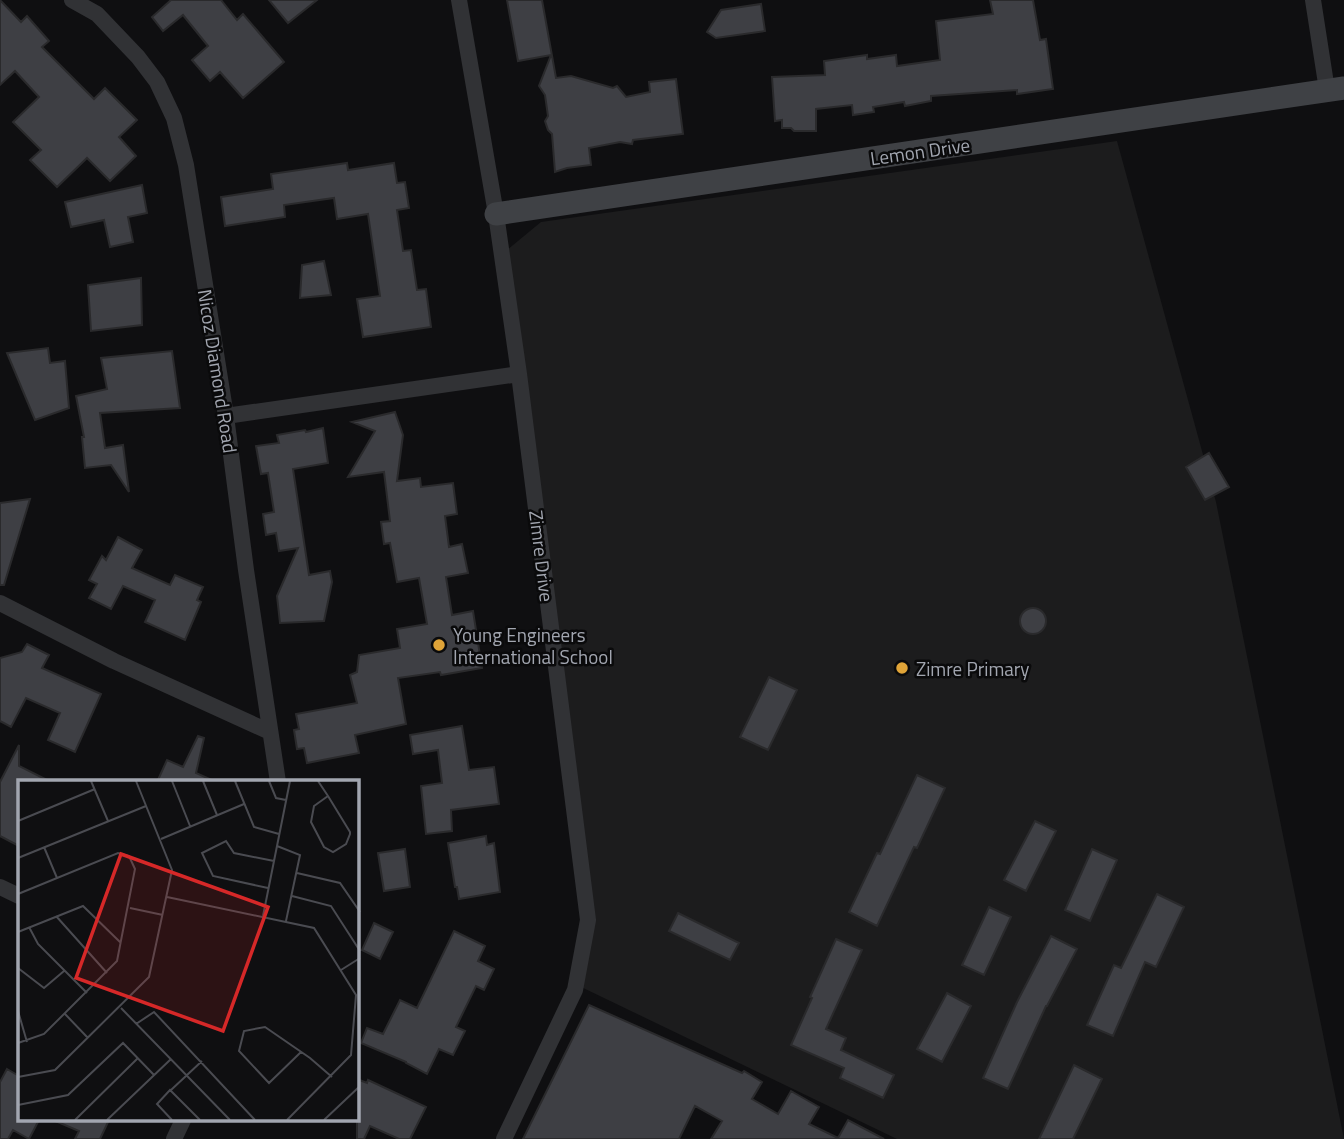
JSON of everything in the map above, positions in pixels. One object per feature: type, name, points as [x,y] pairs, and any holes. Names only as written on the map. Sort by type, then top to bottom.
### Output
[{"type":"street","name":"Nicoz Diamond Road","points":[[72,0],[97,14],[138,57],[157,82],[174,118],[186,165],[226,416],[278,780]]},
{"type":"street","name":"Zimre Drive","points":[[459,0],[496,214],[519,374],[588,920],[575,990],[504,1139]]},
{"type":"street","points":[[1313,0],[1336,89]]},
{"type":"street","name":"Lemon Drive","points":[[496,214],[1336,89]]},
{"type":"street","points":[[226,416],[519,374]]},
{"type":"street","points":[[0,603],[114,661],[270,732]]},
{"type":"street","points":[[0,887],[18,896]]},
{"type":"street","points":[[174,1139],[182,1122]]},
{"type":"shaded area","name":"Zimre Primary","points":[[1117,141],[1216,502],[1344,1139],[897,1139],[577,985],[594,928],[495,260],[541,222]]},
{"type":"building","points":[[0,0],[21,22],[27,16],[49,41],[42,47],[94,99],[105,88],[137,120],[119,137],[136,156],[110,181],[87,158],[57,187],[30,160],[41,150],[13,122],[39,97],[15,71],[0,85]]},
{"type":"building","points":[[171,0],[221,0],[237,20],[243,14],[284,62],[243,98],[220,72],[210,81],[192,60],[208,46],[183,15],[163,31],[152,17]]},
{"type":"building","points":[[269,0],[317,0],[288,23]]},
{"type":"building","points":[[507,0],[542,0],[556,78],[571,76],[613,88],[617,86],[626,97],[650,92],[649,82],[676,79],[683,134],[633,140],[632,144],[620,142],[589,148],[591,165],[555,172],[552,134],[545,121],[548,116],[545,95],[539,86],[551,55],[518,61]]},
{"type":"building","points":[[990,0],[1033,0],[1040,40],[1046,39],[1053,89],[1017,94],[1017,90],[931,96],[931,101],[905,106],[904,102],[873,107],[874,112],[853,115],[852,105],[816,109],[816,131],[794,131],[791,128],[782,128],[782,120],[775,121],[772,77],[825,75],[824,61],[867,55],[867,59],[896,55],[897,66],[940,60],[936,21],[993,14]]},
{"type":"building","points":[[761,4],[765,31],[716,38],[707,32],[721,10]]},
{"type":"building","points":[[347,163],[348,170],[394,163],[397,183],[405,182],[409,208],[397,210],[403,251],[411,250],[417,290],[426,289],[431,327],[363,337],[357,299],[380,296],[368,214],[337,219],[334,198],[284,205],[285,217],[225,226],[221,197],[273,189],[271,174]]},
{"type":"building","points":[[142,185],[147,213],[128,217],[133,242],[110,247],[104,220],[71,227],[65,202]]},
{"type":"building","points":[[324,261],[331,295],[300,298],[302,265]]},
{"type":"building","points":[[141,278],[142,325],[91,331],[88,285]]},
{"type":"building","points":[[48,348],[50,363],[65,361],[69,408],[35,420],[7,353]]},
{"type":"building","points":[[172,351],[180,408],[100,413],[105,448],[123,445],[129,492],[111,465],[85,468],[84,437],[76,396],[107,389],[101,358]]},
{"type":"building","points":[[395,412],[403,435],[397,481],[420,478],[421,487],[453,483],[457,514],[445,516],[449,547],[462,544],[468,573],[446,577],[452,615],[473,611],[482,668],[441,675],[440,672],[398,678],[406,724],[355,735],[359,753],[307,763],[304,748],[297,749],[294,730],[299,729],[296,714],[357,703],[350,675],[357,672],[359,655],[400,648],[397,629],[427,624],[419,578],[397,582],[390,543],[384,544],[381,522],[390,521],[384,472],[348,477],[375,431],[352,422]]},
{"type":"building","points":[[323,428],[328,463],[293,469],[309,575],[330,571],[332,582],[324,621],[280,623],[277,596],[298,548],[279,551],[276,533],[266,535],[263,514],[274,512],[268,473],[261,474],[256,446],[279,443],[277,435]]},
{"type":"building","points":[[1209,453],[1229,487],[1205,500],[1186,467]]},
{"type":"building","points":[[30,499],[4,585],[0,585],[0,503]]},
{"type":"building","points":[[118,537],[142,550],[132,568],[170,585],[175,575],[203,587],[197,600],[201,602],[185,640],[145,622],[155,600],[123,586],[111,609],[89,598],[97,584],[89,580],[102,556],[106,560]]},
{"type":"building","points":[[1033,608],[1042,612],[1046,621],[1042,630],[1033,634],[1024,630],[1020,621],[1024,612]]},
{"type":"building","points":[[27,644],[49,655],[42,668],[101,694],[75,752],[48,740],[60,713],[26,698],[11,727],[0,721],[0,658],[22,652]]},
{"type":"building","points":[[769,677],[797,690],[768,750],[740,737]]},
{"type":"building","points":[[462,726],[469,770],[494,767],[499,804],[451,810],[452,831],[426,834],[421,786],[442,783],[438,750],[413,754],[410,735]]},
{"type":"building","points":[[198,736],[204,738],[196,773],[212,780],[158,780],[167,760],[183,767]]},
{"type":"building","points":[[19,745],[19,766],[47,780],[18,780],[18,845],[0,836],[0,782]]},
{"type":"building","points":[[917,775],[945,788],[877,926],[849,912]]},
{"type":"building","points":[[1035,821],[1056,831],[1026,891],[1004,880]]},
{"type":"building","points":[[486,836],[487,845],[494,843],[500,892],[459,899],[448,843]]},
{"type":"building","points":[[405,849],[410,887],[384,891],[378,853]]},
{"type":"building","points":[[1092,849],[1117,860],[1090,921],[1065,910]]},
{"type":"building","points":[[1157,894],[1184,907],[1156,967],[1145,962],[1113,1036],[1087,1025],[1114,965],[1121,968]]},
{"type":"building","points":[[989,907],[1011,917],[984,975],[962,965]]},
{"type":"building","points":[[678,913],[739,943],[730,960],[669,931]]},
{"type":"building","points":[[374,923],[393,932],[380,959],[362,950]]},
{"type":"building","points":[[454,931],[485,946],[478,961],[494,969],[484,990],[476,986],[456,1027],[465,1031],[453,1055],[439,1049],[427,1074],[361,1043],[367,1028],[383,1034],[400,1000],[417,1008]]},
{"type":"building","points":[[1051,936],[1077,949],[1046,1006],[1008,1089],[983,1078],[1017,1002]]},
{"type":"building","points":[[836,939],[862,950],[826,1029],[846,1038],[841,1050],[894,1075],[883,1098],[840,1078],[844,1068],[791,1045]]},
{"type":"building","points":[[947,993],[971,1006],[942,1062],[917,1049]]},
{"type":"building","points":[[589,1005],[742,1073],[744,1071],[762,1082],[752,1099],[778,1114],[791,1091],[819,1107],[809,1124],[838,1138],[848,1120],[884,1139],[711,1139],[722,1121],[695,1106],[679,1139],[523,1139]]},
{"type":"building","points":[[1074,1065],[1102,1079],[1073,1139],[1039,1139]]},
{"type":"building","points":[[7,1069],[18,1075],[18,1122],[38,1122],[29,1139],[13,1130],[8,1139],[0,1139],[0,1082]]},
{"type":"building","points":[[359,1080],[367,1083],[368,1080],[426,1107],[410,1139],[399,1139],[370,1126],[364,1139],[357,1139]]},
{"type":"building","points":[[58,1122],[108,1122],[100,1139],[75,1139],[79,1131]]},
{"type":"place","name":"Young Engineers International School","points":[[439,645]]},
{"type":"place","name":"Zimre Primary","points":[[902,668]]}]
